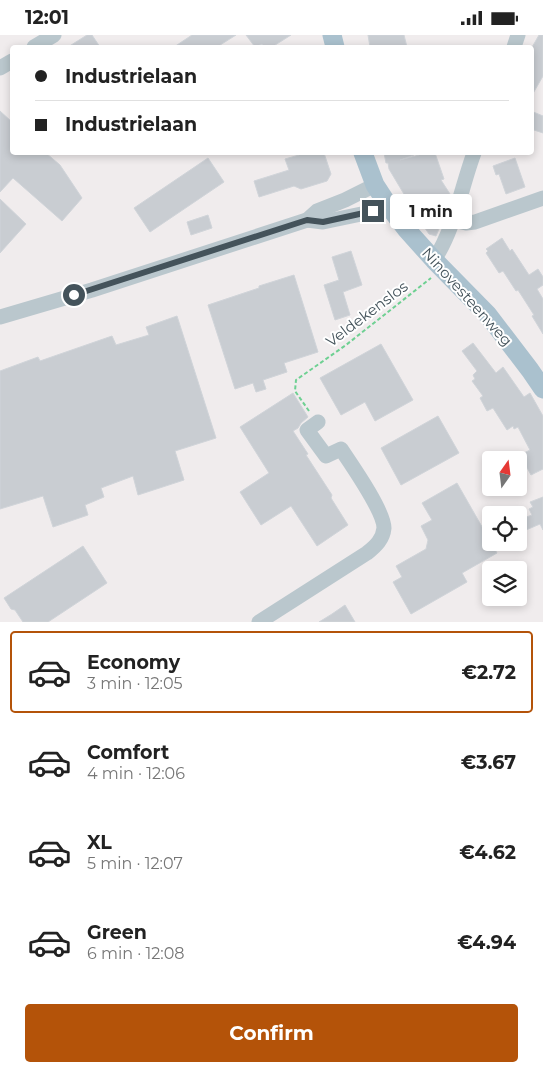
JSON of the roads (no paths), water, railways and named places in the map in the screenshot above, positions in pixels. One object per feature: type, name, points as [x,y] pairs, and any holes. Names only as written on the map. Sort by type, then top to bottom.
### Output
[{"type":"main road","name":"Ninovesteenweg","points":[[364,155],[376,185],[390,208],[439,265],[488,315],[543,389]]},
{"type":"street","points":[[37,45],[54,35]]},
{"type":"street","points":[[439,265],[442,249],[473,155]]},
{"type":"street","points":[[0,317],[92,290],[307,220],[317,211],[376,185]]},
{"type":"street","points":[[453,219],[466,223],[475,222],[543,198]]},
{"type":"street","points":[[307,220],[323,222],[390,208]]},
{"type":"street","points":[[260,622],[367,553],[382,537],[384,527],[381,516],[340,449],[326,457],[307,430],[318,423]]}]
